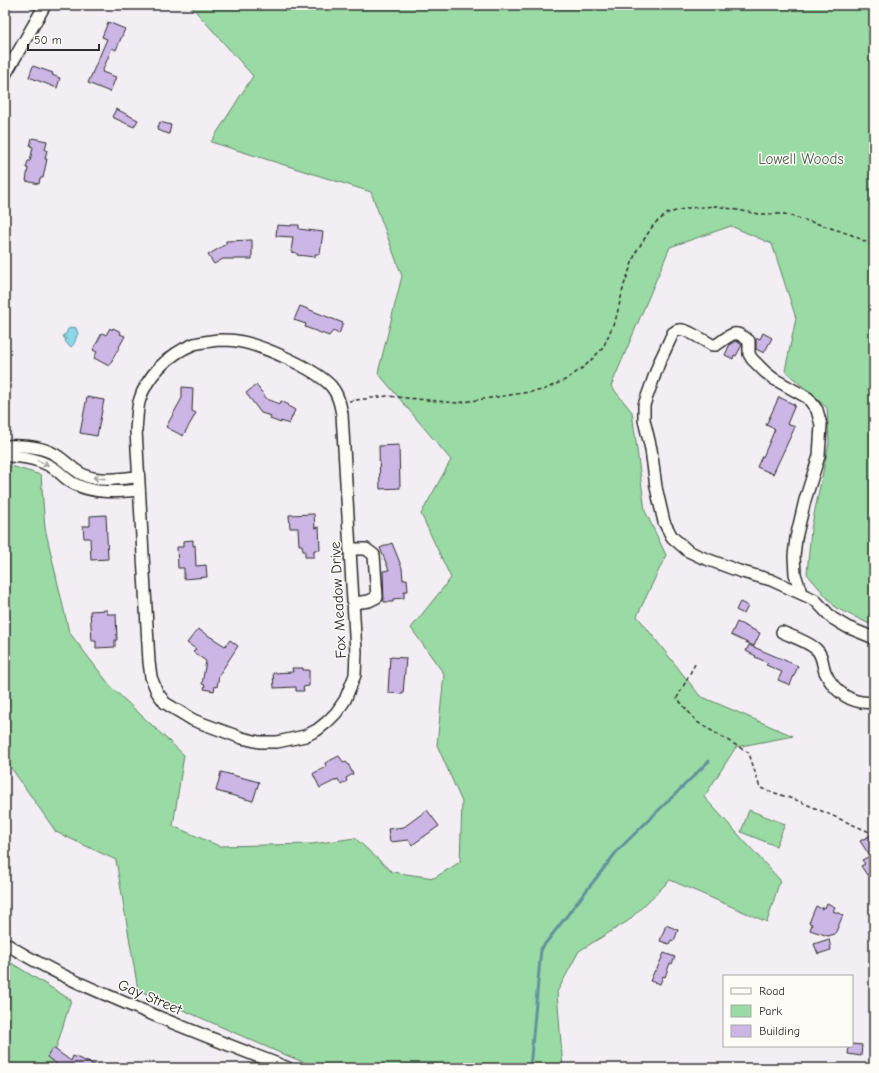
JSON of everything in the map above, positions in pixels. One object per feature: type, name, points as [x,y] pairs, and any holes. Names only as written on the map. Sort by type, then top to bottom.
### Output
[{"type":"street","points":[[5,75],[45,5]]},
{"type":"street","points":[[801,593],[794,574],[794,556],[796,538],[819,456],[821,425],[817,410],[808,398],[774,379],[756,364],[750,354],[749,341],[745,337],[738,334],[733,334],[726,337],[716,345],[680,329],[677,330],[673,333],[659,363],[644,405],[644,420],[651,449],[656,487],[664,522],[672,536],[688,551],[701,557],[739,571],[771,580],[815,600],[832,618],[847,627],[874,638]]},
{"type":"street","name":"Fox Meadow Drive","points":[[218,340],[236,341],[257,346],[298,365],[317,375],[331,386],[340,403],[342,414],[356,652],[355,675],[344,700],[336,712],[317,730],[305,736],[277,742],[259,742],[242,738],[193,720],[165,703],[157,692],[151,676],[149,662],[138,477],[136,430],[139,403],[146,384],[161,366],[178,351],[196,344],[218,340]]},
{"type":"street","points":[[5,446],[29,447],[57,455],[77,472],[88,476],[116,479],[138,477]]},
{"type":"street","points":[[5,456],[21,456],[45,464],[55,469],[74,484],[86,488],[102,491],[139,490]]},
{"type":"street","points":[[350,549],[366,549],[374,555],[377,590],[377,597],[369,601],[354,603]]},
{"type":"street","points":[[782,632],[816,649],[821,655],[825,672],[841,694],[855,701],[866,703],[874,702]]},
{"type":"street","name":"Gay Street","points":[[5,943],[30,959],[67,978],[154,1015],[288,1068]]},
{"type":"path","points":[[340,403],[387,396],[457,403],[543,390],[565,380],[584,367],[603,348],[616,318],[624,284],[636,252],[654,224],[668,212],[688,208],[716,206],[760,214],[784,214],[839,230],[874,246]]},
{"type":"path","points":[[694,664],[677,698],[697,722],[749,754],[760,788],[799,801],[874,834]]},
{"type":"green space","name":"Lowell Woods","points":[[190,5],[874,5],[874,626],[836,608],[807,574],[811,529],[829,443],[827,408],[785,371],[796,318],[772,244],[731,226],[670,247],[611,386],[632,412],[645,511],[666,555],[637,616],[700,696],[793,736],[736,747],[704,797],[780,880],[767,922],[670,880],[628,921],[579,951],[557,992],[563,1068],[318,1068],[278,1052],[138,990],[116,860],[56,832],[5,759],[5,468],[11,466],[41,475],[45,528],[69,632],[112,688],[184,755],[173,826],[219,846],[312,844],[355,838],[392,872],[434,878],[460,862],[462,802],[437,745],[444,674],[411,628],[451,578],[421,514],[451,460],[378,373],[402,276],[371,192],[211,142],[253,76]]},
{"type":"green space","points":[[749,810],[785,824],[776,846],[741,832]]},
{"type":"green space","points":[[5,959],[71,1000],[50,1068],[5,1068]]},
{"type":"water","points":[[73,327],[76,328],[78,334],[74,344],[71,347],[65,341],[66,339],[63,335],[66,334],[68,329]]},
{"type":"building","points":[[108,22],[125,29],[116,50],[112,48],[102,72],[116,77],[110,92],[88,83],[107,39],[102,37]]},
{"type":"building","points":[[33,66],[53,73],[52,75],[60,78],[57,88],[29,77]]},
{"type":"building","points":[[116,109],[138,120],[134,127],[112,117]]},
{"type":"building","points":[[160,122],[171,125],[169,134],[157,130]]},
{"type":"building","points":[[32,138],[47,141],[45,159],[47,159],[43,178],[40,178],[39,184],[26,181],[28,168],[26,168],[28,161],[30,161],[33,147],[30,146]]},
{"type":"building","points":[[277,225],[299,225],[299,229],[323,232],[320,254],[315,254],[315,257],[297,255],[297,253],[291,252],[293,237],[276,236]]},
{"type":"building","points":[[252,240],[252,259],[223,259],[214,264],[208,255],[226,244],[226,241]]},
{"type":"building","points":[[300,306],[343,323],[339,334],[333,331],[329,336],[305,327],[306,324],[294,320]]},
{"type":"building","points":[[110,328],[121,332],[120,334],[125,336],[109,366],[94,358],[97,352],[93,350],[102,333],[106,335]]},
{"type":"building","points":[[763,333],[772,338],[764,353],[756,349],[756,340],[757,338],[760,339]]},
{"type":"building","points":[[736,341],[742,345],[736,356],[734,355],[733,359],[725,355],[730,344]]},
{"type":"building","points":[[256,385],[267,399],[280,404],[281,401],[295,410],[289,424],[270,419],[271,416],[261,413],[246,393]]},
{"type":"building","points":[[182,387],[193,388],[192,411],[196,413],[183,436],[166,427],[182,398]]},
{"type":"building","points":[[87,397],[104,400],[97,436],[80,433]]},
{"type":"building","points":[[779,397],[795,405],[787,424],[795,427],[773,474],[757,467],[775,429],[766,425]]},
{"type":"building","points":[[399,445],[400,488],[380,489],[379,446]]},
{"type":"building","points":[[314,514],[315,528],[319,527],[320,550],[314,550],[314,557],[305,557],[305,551],[303,551],[302,545],[299,545],[298,528],[290,528],[289,515]]},
{"type":"building","points":[[106,515],[108,559],[91,560],[90,538],[84,538],[83,526],[90,526],[90,516]]},
{"type":"building","points":[[193,540],[193,546],[195,545],[196,566],[206,565],[207,577],[184,579],[184,568],[178,568],[177,547],[183,547],[183,541]]},
{"type":"building","points":[[392,543],[402,568],[403,580],[407,579],[408,591],[404,591],[404,598],[393,599],[393,602],[384,602],[383,571],[389,570],[380,548]]},
{"type":"building","points":[[740,602],[748,606],[744,614],[736,610]]},
{"type":"building","points":[[107,610],[107,614],[116,614],[117,640],[115,640],[115,647],[96,648],[96,641],[92,641],[90,611]]},
{"type":"building","points":[[737,622],[760,633],[754,646],[731,635]]},
{"type":"building","points":[[198,629],[225,646],[230,640],[238,646],[219,675],[217,687],[215,686],[214,691],[204,689],[205,685],[202,684],[206,661],[193,652],[196,649],[187,643]]},
{"type":"building","points":[[749,645],[798,666],[790,685],[778,680],[782,672],[766,665],[768,663],[746,651]]},
{"type":"building","points":[[390,657],[406,658],[403,694],[388,693]]},
{"type":"building","points":[[292,668],[303,668],[303,670],[309,670],[309,686],[303,687],[304,691],[296,691],[296,687],[274,688],[273,673],[293,672]]},
{"type":"building","points":[[339,756],[344,763],[346,762],[348,764],[353,774],[346,778],[347,781],[341,785],[338,779],[320,788],[313,774],[326,767],[325,763]]},
{"type":"building","points":[[221,772],[259,782],[253,801],[216,791]]},
{"type":"building","points":[[427,810],[439,826],[412,845],[409,840],[390,842],[388,829],[404,827]]},
{"type":"building","points":[[871,835],[874,840],[874,872],[867,875],[861,866],[865,864],[862,860],[870,856],[860,841]]},
{"type":"building","points":[[827,903],[835,907],[833,911],[843,915],[835,934],[828,936],[810,930],[812,924],[809,923],[816,906],[822,909],[823,907],[825,908]]},
{"type":"building","points":[[666,925],[678,930],[674,941],[671,940],[669,944],[660,941]]},
{"type":"building","points":[[829,939],[831,950],[818,954],[814,944]]},
{"type":"building","points":[[664,953],[675,957],[672,964],[670,963],[665,977],[663,976],[660,984],[650,981],[655,970],[656,971]]},
{"type":"building","points":[[853,1044],[862,1045],[861,1056],[848,1054],[849,1047],[853,1047]]},
{"type":"building","points":[[53,1048],[71,1061],[73,1056],[102,1068],[62,1068],[47,1057]]},
{"type":"waterway","points":[[530,1068],[541,949],[618,850],[709,761]]}]
